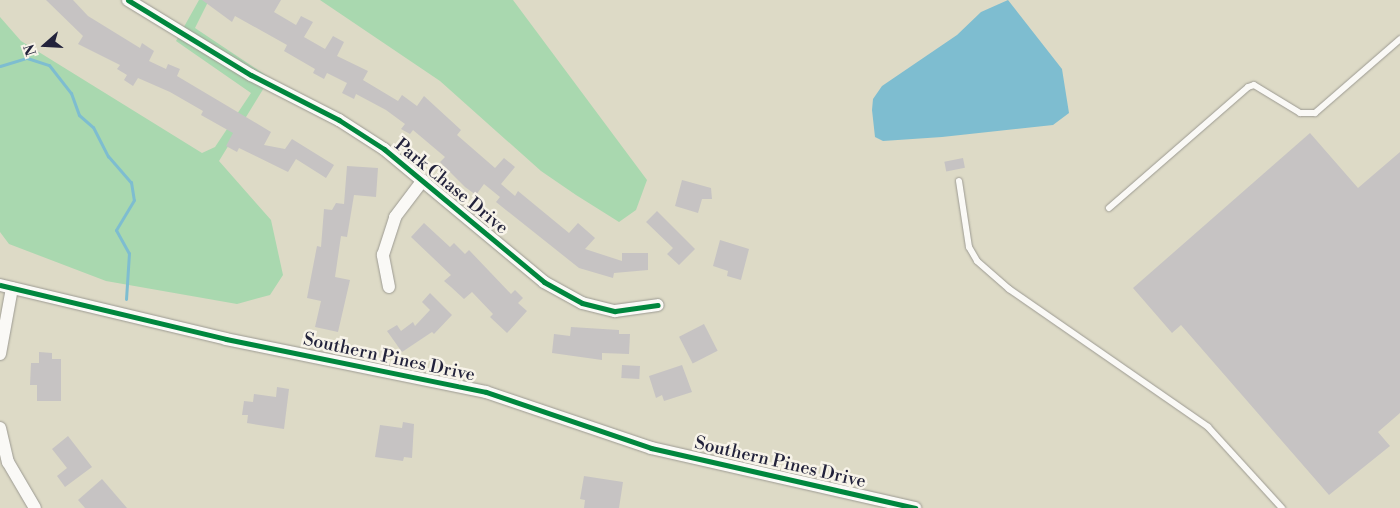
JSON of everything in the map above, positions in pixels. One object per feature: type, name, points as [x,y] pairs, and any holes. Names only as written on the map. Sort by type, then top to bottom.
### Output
[{"type":"street","name":"Park Chase Drive","points":[[128,0],[252,75],[339,120],[423,180],[544,282],[582,303],[614,311],[658,305]]},
{"type":"street","points":[[388,287],[383,256],[395,217],[423,180]]},
{"type":"street","points":[[0,354],[6,286]]},
{"type":"street","name":"Southern Pines Drive","points":[[6,286],[226,339],[486,392],[651,448],[915,508]]},
{"type":"street","points":[[0,428],[8,462],[35,508]]},
{"type":"lane","points":[[1109,208],[1248,87],[1254,85],[1300,113],[1315,113],[1400,40]]},
{"type":"lane","points":[[959,181],[969,247],[977,261],[1010,290],[1208,427],[1282,508]]},
{"type":"green space","points":[[199,0],[209,0],[195,28],[270,78],[219,161],[271,220],[283,275],[270,295],[237,304],[106,281],[9,244],[0,232],[0,17],[21,41],[202,153],[215,147],[251,93],[176,41]]},
{"type":"green space","points":[[320,0],[513,0],[647,180],[636,210],[619,222],[576,195],[541,171],[440,81]]},
{"type":"water","points":[[1008,0],[1062,69],[1069,113],[1053,125],[942,137],[883,141],[875,137],[872,110],[873,99],[882,86],[957,35],[981,12]]},
{"type":"building","points":[[46,0],[73,0],[88,16],[140,48],[142,43],[154,51],[149,61],[166,69],[168,64],[180,69],[177,76],[271,132],[264,145],[285,149],[292,139],[334,165],[326,178],[296,159],[288,172],[239,148],[237,152],[226,146],[233,133],[201,115],[203,111],[170,92],[138,78],[133,86],[124,80],[127,75],[117,69],[120,65],[78,44],[83,36]]},
{"type":"building","points":[[202,0],[281,0],[274,12],[296,25],[301,16],[313,22],[304,37],[325,49],[333,36],[344,42],[337,56],[368,71],[363,80],[398,101],[402,95],[417,106],[424,96],[461,130],[457,135],[495,168],[504,158],[515,167],[501,184],[515,196],[518,191],[569,233],[578,223],[595,238],[585,249],[622,261],[622,253],[648,253],[648,270],[614,273],[613,278],[579,268],[496,202],[500,197],[484,184],[476,195],[465,187],[440,162],[445,157],[413,130],[410,134],[401,129],[405,124],[386,110],[356,94],[354,99],[342,93],[347,83],[327,73],[324,79],[313,73],[315,69],[284,51],[287,45],[235,16],[232,22]]},
{"type":"building","points":[[1310,133],[1358,188],[1400,152],[1400,413],[1378,432],[1390,446],[1329,495],[1181,325],[1172,333],[1133,288]]},
{"type":"building","points":[[963,158],[965,168],[946,171],[944,162]]},
{"type":"building","points":[[347,166],[378,168],[376,197],[354,195],[347,237],[341,236],[335,277],[350,280],[338,332],[315,327],[321,301],[307,298],[317,246],[321,247],[324,209],[332,210],[336,203],[344,204]]},
{"type":"building","points":[[682,180],[711,188],[712,199],[702,199],[698,213],[675,206]]},
{"type":"building","points":[[657,211],[695,249],[679,265],[667,254],[673,248],[646,222]]},
{"type":"building","points":[[424,223],[450,247],[454,243],[465,254],[469,250],[511,294],[515,290],[523,298],[518,303],[527,311],[507,333],[490,317],[493,314],[472,292],[464,299],[444,281],[451,275],[411,237]]},
{"type":"building","points":[[720,240],[749,249],[741,280],[727,276],[728,271],[713,266]]},
{"type":"building","points":[[430,293],[452,315],[434,334],[432,332],[402,352],[387,331],[397,325],[401,331],[413,322],[415,326],[430,310],[422,302]]},
{"type":"building","points":[[704,324],[718,351],[693,363],[679,337]]},
{"type":"building","points":[[571,327],[619,330],[619,334],[630,334],[629,354],[602,353],[602,360],[552,353],[554,334],[570,336]]},
{"type":"building","points":[[39,352],[52,353],[52,359],[61,359],[61,401],[37,401],[37,385],[30,385],[31,363],[39,363]]},
{"type":"building","points":[[622,365],[640,366],[639,379],[621,378]]},
{"type":"building","points":[[682,365],[692,392],[664,401],[662,395],[656,398],[649,376]]},
{"type":"building","points":[[277,387],[289,389],[284,429],[247,423],[248,415],[242,415],[244,401],[253,402],[254,394],[276,397]]},
{"type":"building","points":[[403,422],[414,424],[412,458],[404,457],[403,461],[375,457],[380,425],[402,428]]},
{"type":"building","points":[[68,436],[92,467],[65,487],[57,476],[67,468],[52,449]]},
{"type":"building","points":[[584,476],[623,482],[619,508],[584,508],[585,500],[580,499]]},
{"type":"building","points":[[102,479],[127,508],[85,508],[78,500]]},
{"type":"waterway","points":[[0,66],[27,58],[49,65],[71,93],[79,115],[93,127],[108,156],[131,182],[134,200],[116,230],[129,253],[126,299]]},
{"type":"cycle path","points":[[128,0],[251,75],[339,120],[384,149],[544,282],[582,303],[615,311],[658,305]]},
{"type":"cycle path","points":[[0,285],[226,339],[486,392],[651,448],[915,508]]}]
